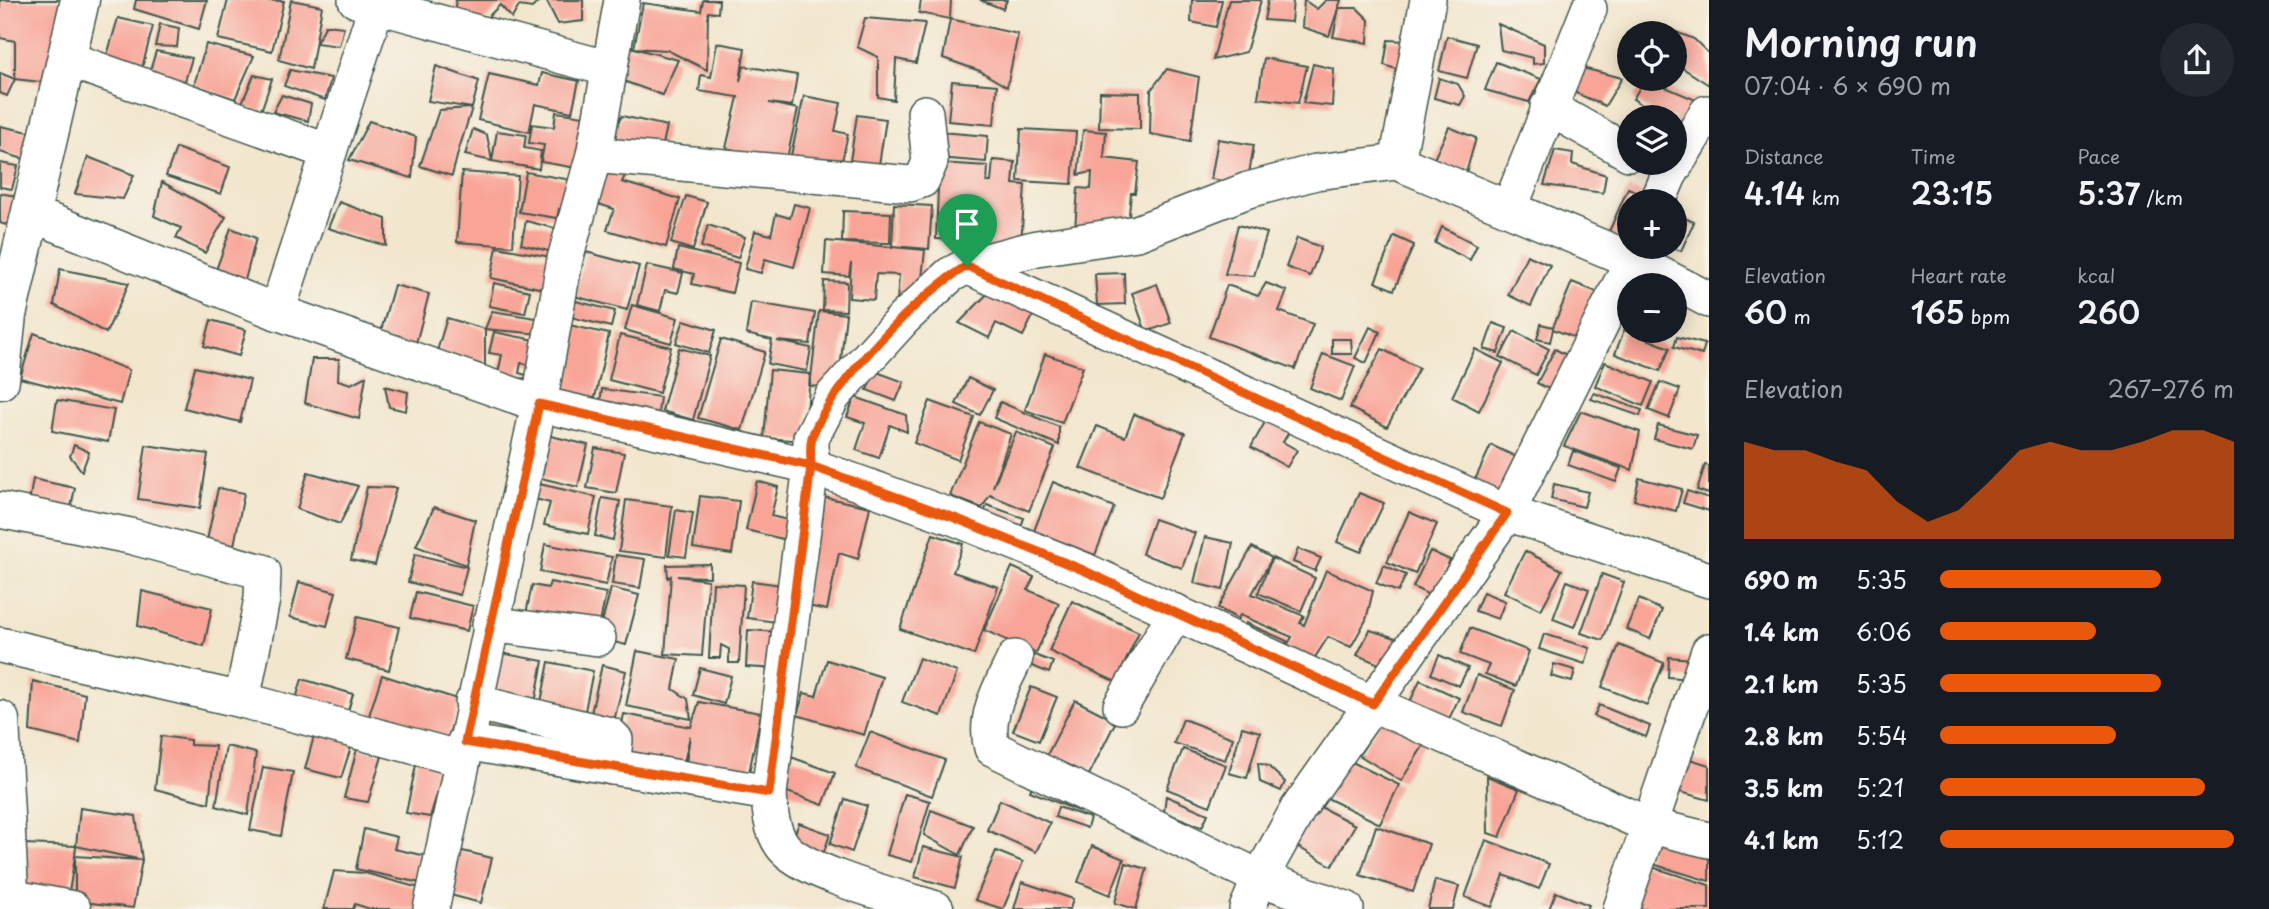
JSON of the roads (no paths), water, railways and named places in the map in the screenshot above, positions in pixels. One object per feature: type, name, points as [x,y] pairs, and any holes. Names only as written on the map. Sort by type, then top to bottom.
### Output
[{"type":"street","points":[[0,380],[3,313],[32,214],[80,0]]},
{"type":"street","points":[[430,909],[539,404],[565,259],[594,155],[622,0]]},
{"type":"street","points":[[1397,162],[1428,0]]},
{"type":"street","points":[[277,312],[329,152],[366,4],[610,69]]},
{"type":"street","points":[[1510,207],[1589,9]]},
{"type":"street","points":[[67,59],[329,152]]},
{"type":"street","points":[[1548,107],[1617,146]]},
{"type":"street","points":[[594,155],[910,184],[922,180],[930,162],[925,113]]},
{"type":"street","points":[[1658,180],[1707,113]]},
{"type":"street","points":[[936,909],[833,876],[802,862],[783,847],[777,836],[772,825],[769,793],[811,466],[811,438],[833,396],[904,318],[950,275],[967,266],[1037,248],[1137,233],[1266,184],[1316,172],[1397,162],[1617,247]]},
{"type":"street","points":[[32,214],[277,312],[539,404],[811,466],[968,523],[1083,570],[1373,704],[1651,826],[1709,840]]},
{"type":"street","points":[[1253,894],[1298,809],[1507,513],[1634,259]]},
{"type":"street","points":[[1645,259],[1709,300]]},
{"type":"street","points":[[967,266],[1507,513],[1709,580]]},
{"type":"street","points":[[0,510],[130,536],[262,572],[262,599],[242,700]]},
{"type":"street","points":[[1121,706],[1176,612]]},
{"type":"street","points":[[490,624],[598,638]]},
{"type":"street","points":[[0,645],[463,751],[612,767],[769,793]]},
{"type":"street","points":[[1621,909],[1709,652]]},
{"type":"street","points":[[1015,658],[989,714],[987,731],[992,748],[1253,894],[1346,909]]},
{"type":"street","points":[[473,702],[610,735],[615,740],[612,767]]},
{"type":"street","points":[[0,720],[6,886],[73,909]]}]
